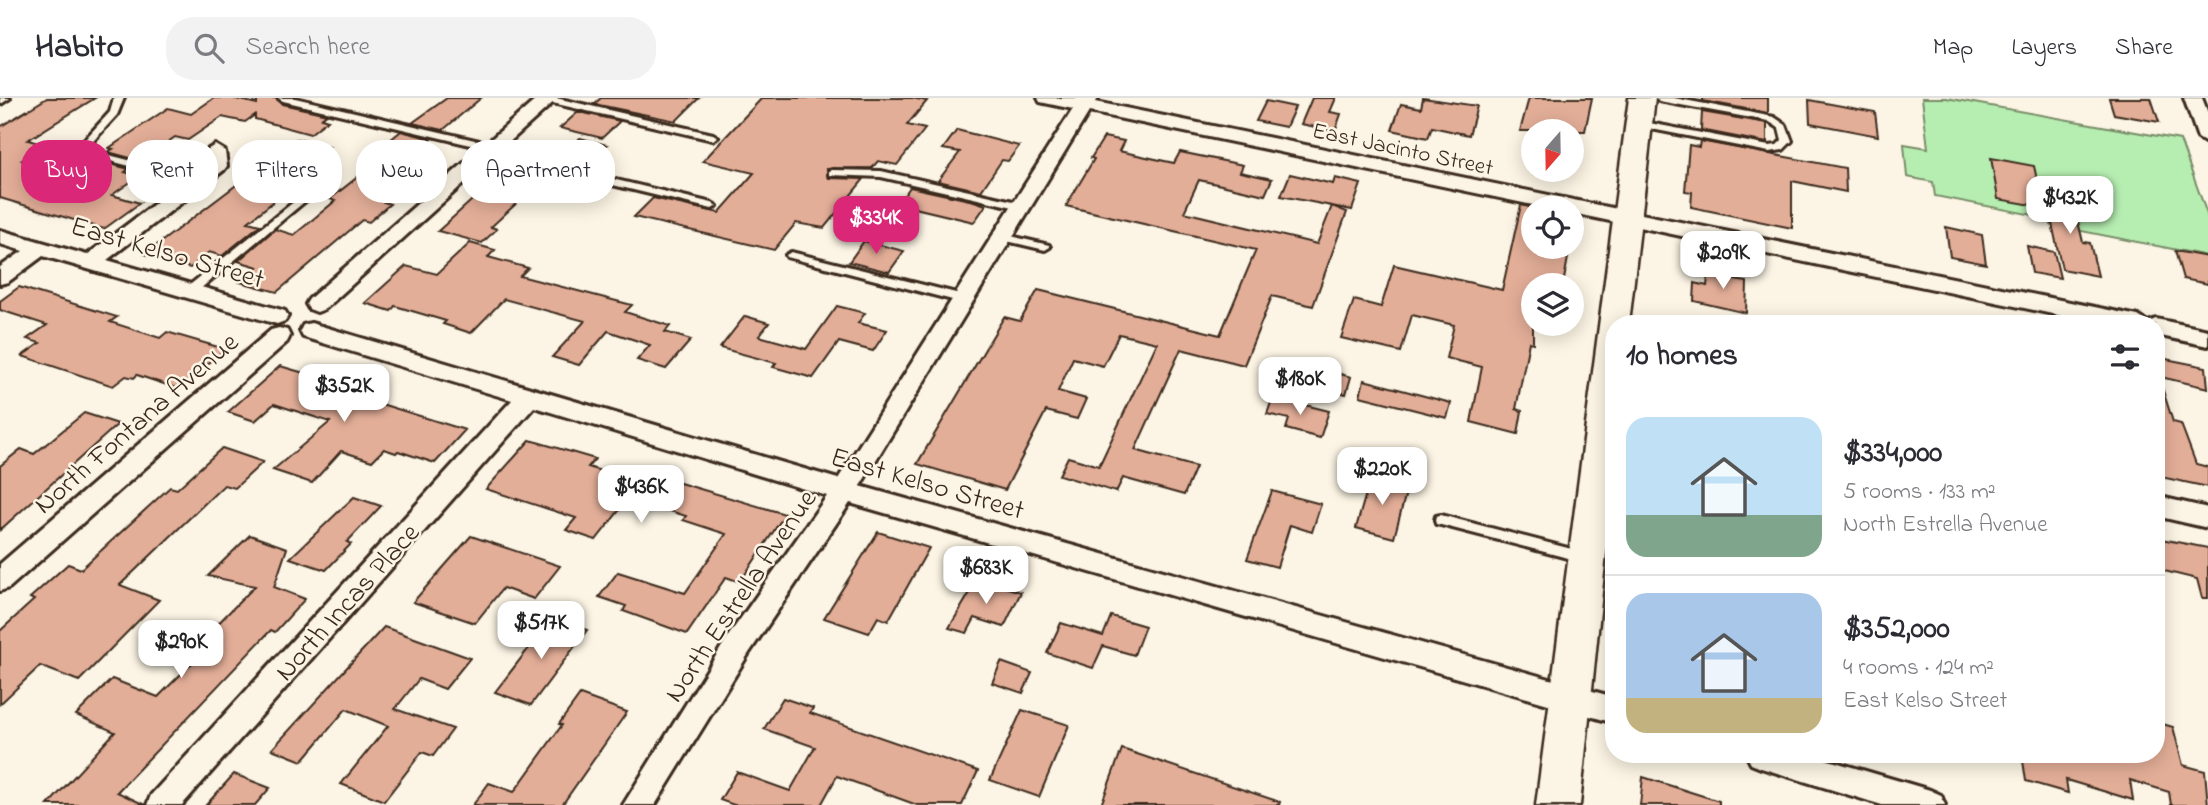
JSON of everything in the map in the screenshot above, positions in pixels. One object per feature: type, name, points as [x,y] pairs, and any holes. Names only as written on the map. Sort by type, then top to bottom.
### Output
[{"type":"main road","points":[[1614,315],[1625,219],[1647,107]]},
{"type":"main road","points":[[1558,805],[1605,397]]},
{"type":"street","points":[[501,140],[549,98]]},
{"type":"street","name":"East Jacinto Street","points":[[1047,98],[1086,102],[1625,219],[2094,315]]},
{"type":"street","points":[[2193,98],[2208,138]]},
{"type":"street","name":"North Estrella Avenue","points":[[638,805],[739,644],[844,491],[1086,102]]},
{"type":"street","points":[[317,304],[461,175]]},
{"type":"street","points":[[91,262],[168,203]]},
{"type":"street","name":"East Kelso Street","points":[[0,237],[190,291],[278,326]]},
{"type":"street","points":[[0,277],[41,248]]},
{"type":"street","points":[[317,304],[325,309],[326,314],[319,326],[312,331],[294,337],[278,326],[296,305],[317,304]]},
{"type":"street","name":"North Fontana Avenue","points":[[0,580],[278,326]]},
{"type":"street","points":[[2165,329],[2208,338]]},
{"type":"street","name":"East Kelso Street","points":[[312,331],[844,491],[1605,707]]},
{"type":"street","name":"North Incas Place","points":[[162,805],[530,396]]},
{"type":"street","points":[[2165,508],[2208,518]]},
{"type":"street","points":[[1791,763],[1930,805]]},
{"type":"lane","points":[[119,98],[114,113],[80,150],[126,162]]},
{"type":"lane","points":[[283,98],[461,143]]},
{"type":"lane","points":[[549,98],[713,137]]},
{"type":"lane","points":[[1647,107],[1771,119],[1783,127],[1787,141],[1780,148],[1769,149],[1647,107]]},
{"type":"lane","points":[[832,173],[881,174],[1021,206]]},
{"type":"lane","points":[[615,181],[712,205]]},
{"type":"lane","points":[[190,291],[297,203]]},
{"type":"lane","points":[[1002,237],[1045,247]]},
{"type":"lane","points":[[790,255],[964,299]]},
{"type":"lane","points":[[1441,520],[1587,558]]},
{"type":"green space","points":[[1922,98],[1946,98],[2180,140],[2208,217],[2208,256],[2051,225],[2049,218],[1935,196],[1933,182],[1907,177],[1904,144],[1928,148]]},
{"type":"building","points":[[47,98],[95,98],[28,140],[21,140],[21,203],[112,203],[112,195],[126,199],[126,203],[140,203],[104,229],[0,198],[0,127]]},
{"type":"building","points":[[214,98],[232,98],[257,104],[257,98],[276,98],[282,104],[327,114],[321,118],[328,120],[310,134],[255,119],[255,115],[245,122],[222,117],[188,140],[175,137],[171,140],[126,140],[126,157],[112,153],[112,146],[168,108],[191,114]]},
{"type":"building","points":[[447,98],[481,98],[443,130],[412,123]]},
{"type":"building","points":[[601,98],[699,98],[676,121],[594,104]]},
{"type":"building","points":[[762,98],[912,98],[927,101],[907,125],[925,129],[897,165],[878,161],[872,168],[827,169],[829,178],[864,179],[824,228],[796,223],[774,250],[634,217],[653,198],[719,213],[754,173],[703,161]]},
{"type":"building","points":[[1312,98],[1336,98],[1330,112],[1341,114],[1335,131],[1301,124]]},
{"type":"building","points":[[1423,98],[1477,106],[1469,135],[1432,127],[1428,138],[1392,130],[1401,104],[1421,108]]},
{"type":"building","points":[[1529,98],[1592,98],[1585,131],[1584,119],[1523,119]]},
{"type":"building","points":[[1703,98],[1768,98],[1768,113],[1703,101]]},
{"type":"building","points":[[2109,98],[2151,98],[2159,122],[2114,114]]},
{"type":"building","points":[[1809,100],[1875,112],[1878,136],[1810,123]]},
{"type":"building","points":[[1266,101],[1295,107],[1286,127],[1256,121]]},
{"type":"building","points":[[1702,112],[1767,123],[1767,143],[1701,130]]},
{"type":"building","points":[[577,113],[620,121],[602,138],[560,128]]},
{"type":"building","points":[[957,130],[1019,146],[1008,161],[1002,160],[981,191],[938,181],[960,152],[943,149]]},
{"type":"building","points":[[401,131],[432,139],[431,140],[390,140]]},
{"type":"building","points":[[1104,137],[1124,141],[1119,151],[1174,163],[1180,152],[1243,165],[1240,172],[1272,179],[1265,195],[1199,180],[1184,212],[1317,244],[1332,206],[1347,212],[1313,306],[1272,296],[1244,365],[1181,349],[1135,450],[1196,467],[1184,495],[1123,478],[1116,492],[1059,475],[1068,457],[1099,466],[1157,343],[1119,334],[1103,366],[1073,358],[1058,391],[1086,399],[1077,419],[1046,411],[1005,490],[917,464],[1004,317],[1020,321],[1038,290],[1220,335],[1256,250],[1066,206]]},
{"type":"building","points":[[1700,141],[1845,168],[1846,192],[1792,181],[1792,228],[1691,207],[1692,192],[1685,191],[1689,145],[1699,147]]},
{"type":"building","points":[[1991,158],[2034,166],[2043,207],[1998,199]]},
{"type":"building","points":[[112,164],[126,168],[126,185],[112,195]]},
{"type":"building","points":[[1290,174],[1333,184],[1335,178],[1361,184],[1352,210],[1281,196]]},
{"type":"building","points":[[356,178],[356,203],[390,204],[369,222],[362,220],[277,292],[240,282],[258,267],[238,261],[275,229],[294,235],[333,203],[342,203],[342,189]]},
{"type":"building","points":[[910,187],[986,205],[974,222],[898,204]]},
{"type":"building","points":[[232,188],[232,203],[272,203],[248,222],[260,225],[222,256],[209,252],[190,268],[145,254],[212,203],[218,203],[218,199]]},
{"type":"building","points":[[2045,192],[2072,197],[2083,242],[2090,243],[2098,276],[2062,269]]},
{"type":"building","points":[[469,203],[517,203],[491,227],[497,229],[482,243],[438,231]]},
{"type":"building","points":[[1521,205],[1521,259],[1568,259],[1565,273],[1521,273],[1521,336],[1533,336],[1533,343],[1529,342],[1516,409],[1522,411],[1518,434],[1471,422],[1482,367],[1446,358],[1454,325],[1412,315],[1401,352],[1341,338],[1354,300],[1381,307],[1394,265],[1502,290]]},
{"type":"building","points":[[1946,227],[1982,235],[1986,264],[1950,257]]},
{"type":"building","points":[[864,241],[904,251],[889,272],[849,262]]},
{"type":"building","points":[[470,243],[495,250],[488,257],[528,268],[520,276],[632,305],[625,312],[670,326],[665,332],[691,340],[666,369],[637,360],[650,345],[608,331],[579,365],[552,357],[585,321],[504,299],[471,333],[443,324],[446,321],[395,306],[391,311],[365,303],[406,266],[437,274]]},
{"type":"building","points":[[2027,246],[2054,252],[2060,278],[2032,273]]},
{"type":"building","points":[[2175,251],[2208,257],[2208,284],[2183,279]]},
{"type":"building","points":[[1709,265],[1734,271],[1734,280],[1747,282],[1746,313],[1694,301],[1695,283],[1707,286]]},
{"type":"building","points":[[19,287],[117,317],[110,322],[160,338],[167,332],[225,349],[179,389],[137,375],[134,378],[126,376],[113,386],[22,356],[40,343],[27,339],[47,325],[0,310],[0,301]]},
{"type":"building","points":[[837,306],[865,313],[858,323],[887,330],[873,351],[839,342],[813,378],[773,367],[776,363],[720,348],[745,316],[769,323],[759,336],[806,349]]},
{"type":"building","points":[[2165,359],[2206,367],[2208,388],[2165,378]]},
{"type":"building","points":[[280,366],[342,384],[336,390],[465,430],[435,463],[384,449],[372,461],[341,451],[312,483],[273,470],[330,422],[274,404],[255,421],[228,412]]},
{"type":"building","points":[[1329,371],[1351,377],[1346,394],[1323,388]]},
{"type":"building","points":[[1364,380],[1451,403],[1447,418],[1360,396]]},
{"type":"building","points":[[1273,397],[1329,411],[1320,438],[1286,429],[1289,419],[1267,414]]},
{"type":"building","points":[[2165,397],[2173,422],[2181,424],[2196,464],[2208,467],[2208,487],[2165,478]]},
{"type":"building","points":[[84,413],[118,424],[0,530],[0,466],[21,449],[34,454]]},
{"type":"building","points":[[530,440],[595,459],[588,467],[649,486],[656,476],[785,514],[740,582],[726,577],[687,634],[623,611],[626,606],[599,597],[618,572],[685,593],[726,534],[683,520],[686,516],[629,498],[596,540],[566,530],[576,518],[486,489]]},
{"type":"building","points":[[222,448],[263,462],[235,488],[224,485],[120,585],[159,600],[79,681],[40,666],[0,704],[0,631],[34,600],[30,598],[68,564],[81,569],[170,487],[177,489]]},
{"type":"building","points":[[1371,476],[1408,485],[1394,538],[1356,528]]},
{"type":"building","points":[[1272,491],[1321,504],[1312,532],[1290,525],[1277,567],[1247,559]]},
{"type":"building","points":[[354,497],[381,506],[347,542],[351,544],[326,570],[290,558]]},
{"type":"building","points":[[878,532],[929,548],[888,621],[878,617],[869,633],[824,618]]},
{"type":"building","points":[[250,535],[287,548],[274,587],[305,599],[275,632],[271,630],[117,792],[145,805],[48,805],[115,732],[76,715],[112,679],[158,697],[198,657],[189,653],[255,586],[208,576]]},
{"type":"building","points":[[471,536],[560,566],[534,599],[503,588],[475,623],[413,602]]},
{"type":"building","points":[[2165,540],[2208,548],[2208,598],[2202,598],[2197,579],[2165,571]]},
{"type":"building","points":[[978,579],[1021,592],[1004,627],[975,618],[967,633],[949,628]]},
{"type":"building","points":[[1111,616],[1145,626],[1134,655],[1103,646],[1093,668],[1047,653],[1061,623],[1103,636]]},
{"type":"building","points":[[552,618],[587,630],[531,705],[495,692]]},
{"type":"building","points":[[384,627],[470,658],[445,689],[419,679],[395,709],[453,729],[433,756],[422,752],[384,801],[341,784],[388,726],[346,709],[302,761],[272,749]]},
{"type":"building","points":[[1001,662],[1032,673],[1023,693],[992,683]]},
{"type":"building","points":[[580,695],[627,712],[562,805],[473,805],[489,783],[514,792]]},
{"type":"building","points":[[783,698],[813,708],[810,713],[978,771],[962,805],[917,805],[837,776],[821,805],[734,805],[720,800],[737,772],[790,791],[815,747],[764,729]]},
{"type":"building","points":[[1022,710],[1069,725],[1039,797],[990,780]]},
{"type":"building","points":[[2165,725],[2173,727],[2183,765],[2205,771],[2208,805],[2171,805],[2169,792],[2130,780],[2133,800],[2066,780],[2068,793],[2026,781],[2023,763],[2165,763]]},
{"type":"building","points":[[1122,749],[1280,802],[1279,805],[1101,805]]},
{"type":"building","points":[[234,774],[270,788],[255,805],[206,805]]},
{"type":"building","points":[[1643,777],[1719,801],[1719,805],[1640,805]]}]
